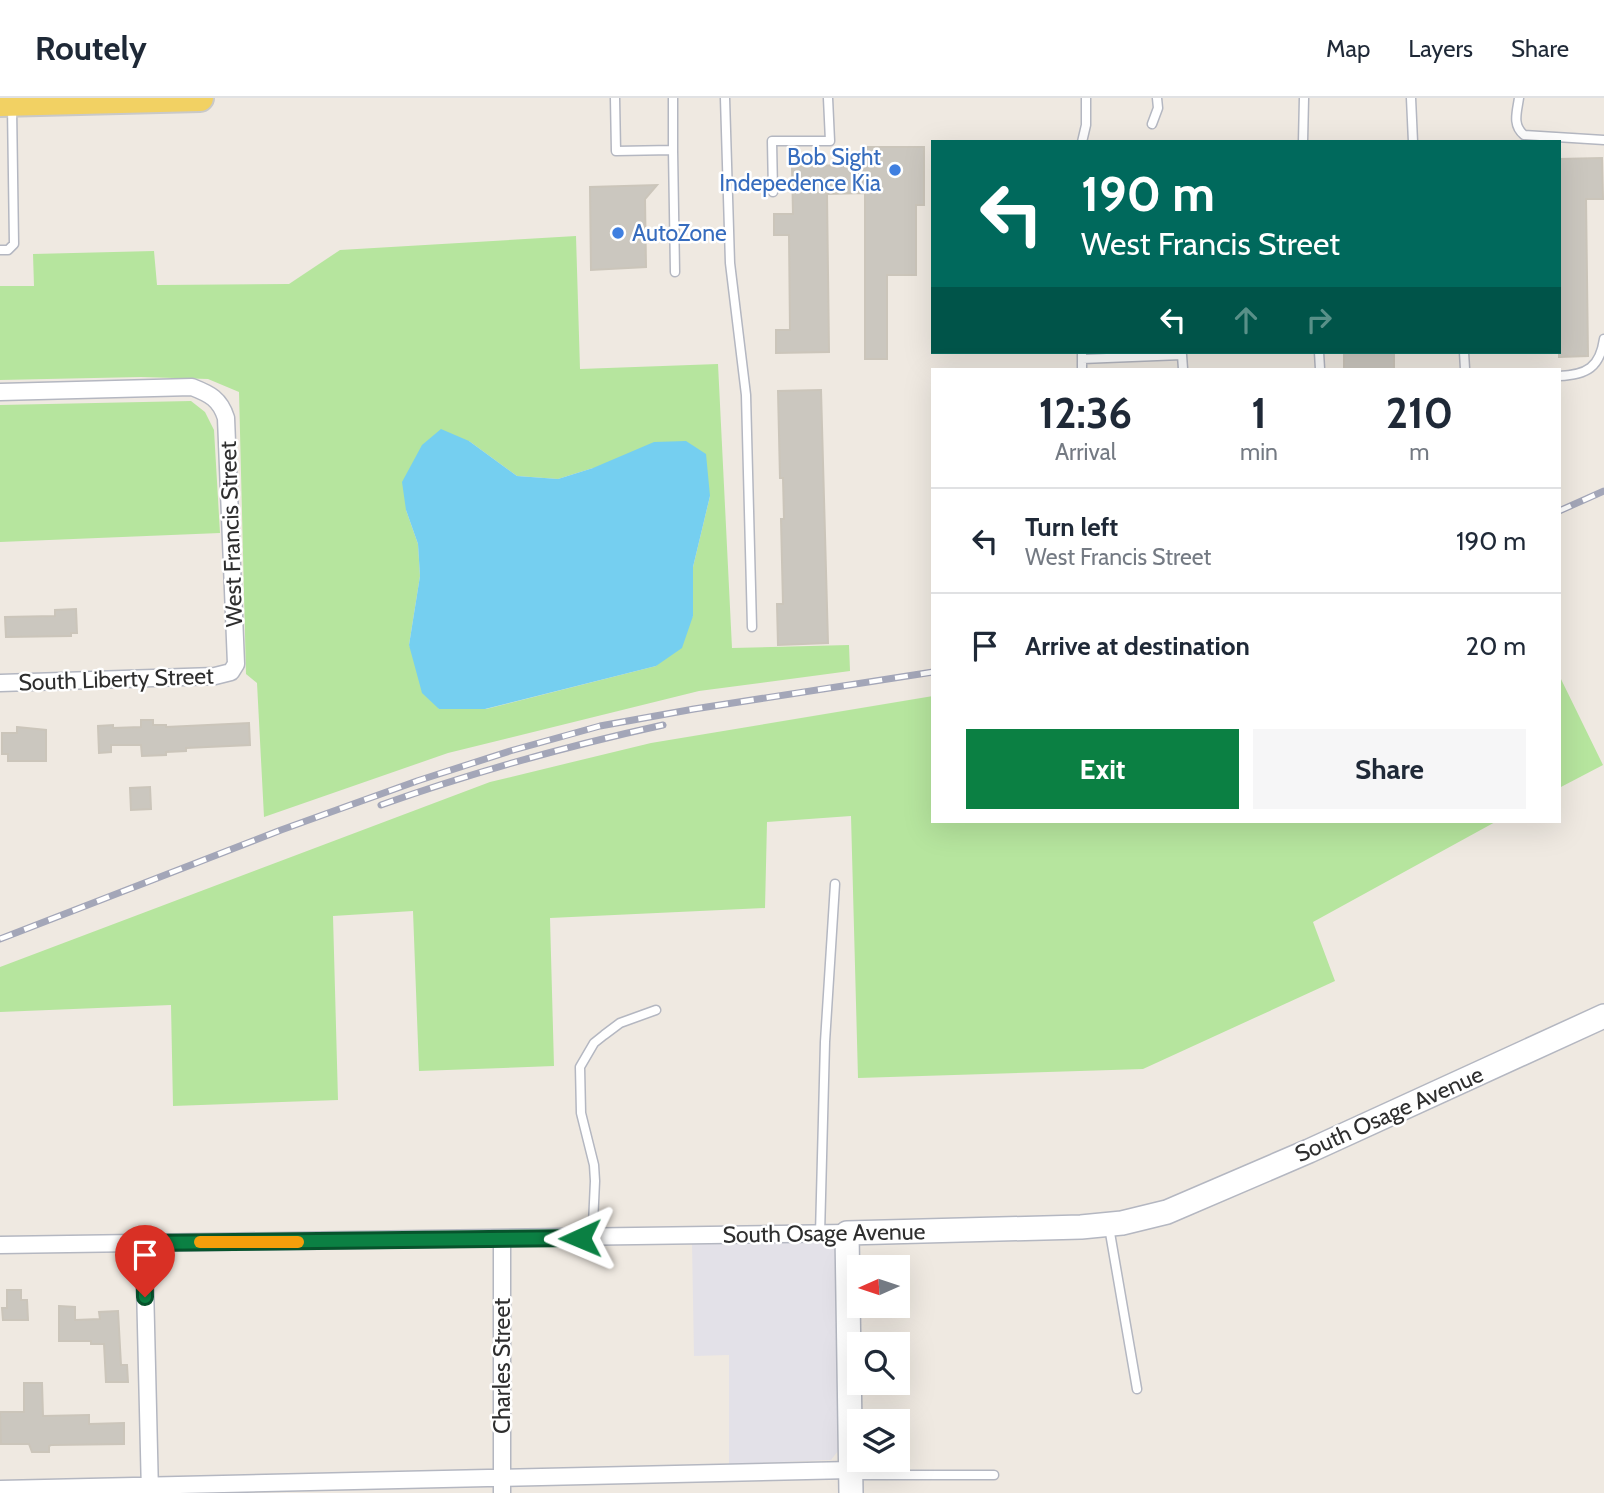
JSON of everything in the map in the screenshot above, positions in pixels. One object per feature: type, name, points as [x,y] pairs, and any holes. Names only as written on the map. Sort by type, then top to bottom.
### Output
[{"type":"main road","points":[[8,101],[200,98]]},
{"type":"street","name":"West Francis Street","points":[[0,393],[192,387],[215,397],[222,405],[226,418],[236,664],[232,672]]},
{"type":"street","name":"South Liberty Street","points":[[0,683],[215,676],[232,672]]},
{"type":"street","name":"South Osage Avenue","points":[[0,1245],[820,1234],[1109,1224],[1167,1212],[1309,1151],[1604,1017]]},
{"type":"street","points":[[0,1489],[851,1479],[848,1233]]},
{"type":"street","name":"Charles Street","points":[[502,1240],[502,1485]]},
{"type":"street","points":[[144,1243],[150,1489]]},
{"type":"lane","points":[[615,98],[616,151],[673,150]]},
{"type":"lane","points":[[673,98],[675,272]]},
{"type":"lane","points":[[725,98],[730,263],[746,395],[752,627]]},
{"type":"lane","points":[[773,192],[772,141],[830,141],[828,98]]},
{"type":"lane","points":[[1082,140],[1086,125],[1086,98]]},
{"type":"lane","points":[[1152,124],[1158,108],[1157,98]]},
{"type":"lane","points":[[1303,140],[1304,98]]},
{"type":"lane","points":[[1411,98],[1413,140]]},
{"type":"lane","points":[[1519,98],[1516,124],[1524,135],[1604,140]]},
{"type":"lane","points":[[0,250],[8,250],[14,244],[8,101]]},
{"type":"lane","points":[[1561,376],[1574,375],[1596,365],[1602,355],[1604,339]]},
{"type":"lane","points":[[1082,355],[1182,355],[1183,368]]},
{"type":"lane","points":[[820,1234],[825,1042],[835,884]]},
{"type":"lane","points":[[580,1238],[586,1235],[593,1224],[595,1181],[594,1165],[581,1113],[580,1068],[594,1043],[604,1035],[620,1024],[656,1010]]},
{"type":"lane","points":[[1109,1224],[1137,1389]]},
{"type":"lane","points":[[851,1479],[994,1475]]},
{"type":"shaded area","points":[[820,1241],[833,1244],[840,1251],[843,1434],[838,1451],[831,1460],[729,1464],[729,1355],[694,1356],[692,1242]]},
{"type":"green space","points":[[576,236],[580,369],[718,364],[732,648],[849,645],[850,671],[699,691],[448,753],[264,817],[257,683],[246,674],[239,392],[208,379],[141,377],[0,380],[0,286],[34,286],[33,254],[154,251],[157,285],[289,284],[340,250]],"holes":[[[469,441],[517,476],[558,479],[593,468],[710,496],[693,567],[693,616],[656,666],[486,709],[439,709],[409,645],[420,576],[418,544],[406,510]]]},
{"type":"green space","points":[[191,401],[205,412],[214,430],[220,533],[0,542],[0,405]]},
{"type":"green space","points":[[1561,679],[1603,765],[1561,787]]},
{"type":"green space","points":[[931,696],[931,823],[1493,823],[1313,922],[1335,981],[1143,1069],[858,1078],[851,816],[767,822],[765,908],[550,918],[554,1066],[419,1071],[413,911],[333,916],[338,1100],[173,1106],[171,1005],[0,1012],[0,967],[490,782],[651,743]]},
{"type":"water","points":[[441,429],[469,441],[517,476],[558,479],[593,468],[654,442],[686,441],[706,454],[710,496],[693,567],[693,616],[682,648],[656,666],[485,709],[439,709],[422,693],[409,645],[420,576],[418,544],[406,510],[402,482],[422,445]]},
{"type":"building","points":[[865,147],[924,147],[924,205],[916,205],[916,275],[887,275],[887,359],[865,359],[865,193],[827,194],[829,352],[776,353],[776,330],[790,330],[789,235],[774,235],[774,214],[793,214],[792,166],[865,165]]},
{"type":"building","points":[[1602,158],[1603,199],[1586,199],[1588,356],[1559,357],[1561,159]]},
{"type":"building","name":"AutoZone","points":[[657,185],[645,199],[646,267],[591,270],[590,187]]},
{"type":"building","points":[[1344,354],[1394,354],[1394,368],[1344,368]]},
{"type":"building","points":[[821,390],[828,643],[778,645],[777,604],[783,604],[781,519],[784,519],[778,391]]},
{"type":"building","points":[[76,609],[77,633],[71,633],[71,636],[6,637],[5,617],[55,616],[55,610]]},
{"type":"building","points":[[141,720],[153,720],[153,725],[166,727],[249,723],[250,745],[186,748],[186,751],[166,752],[166,755],[142,756],[141,745],[111,745],[111,752],[99,753],[98,726],[141,727]]},
{"type":"building","points":[[17,727],[46,730],[46,761],[8,761],[8,754],[2,754],[2,733],[17,733]]},
{"type":"building","points":[[150,787],[151,809],[131,810],[130,788]]},
{"type":"building","points":[[7,1290],[21,1290],[21,1300],[27,1300],[28,1320],[3,1320],[2,1308],[7,1308]]},
{"type":"building","points":[[59,1306],[75,1307],[75,1320],[100,1319],[99,1312],[118,1311],[121,1365],[127,1365],[128,1382],[106,1382],[104,1344],[91,1344],[91,1341],[59,1341]]},
{"type":"building","points":[[24,1383],[42,1383],[43,1416],[89,1415],[89,1424],[124,1423],[124,1444],[51,1445],[49,1452],[32,1452],[29,1444],[1,1444],[0,1412],[24,1412]]},
{"type":"railway","points":[[1561,510],[1604,491]]},
{"type":"railway","points":[[0,939],[281,830],[510,751],[600,726],[931,672]]},
{"type":"railway","points":[[381,805],[521,761],[663,725]]},
{"type":"slow traffic","points":[[200,1242],[298,1242]]},
{"type":"place","name":"Bob Sight Indepedence Kia","points":[[895,170]]},
{"type":"place","name":"AutoZone","points":[[618,233]]},
{"type":"route","points":[[145,1297],[144,1243],[580,1238]]}]
